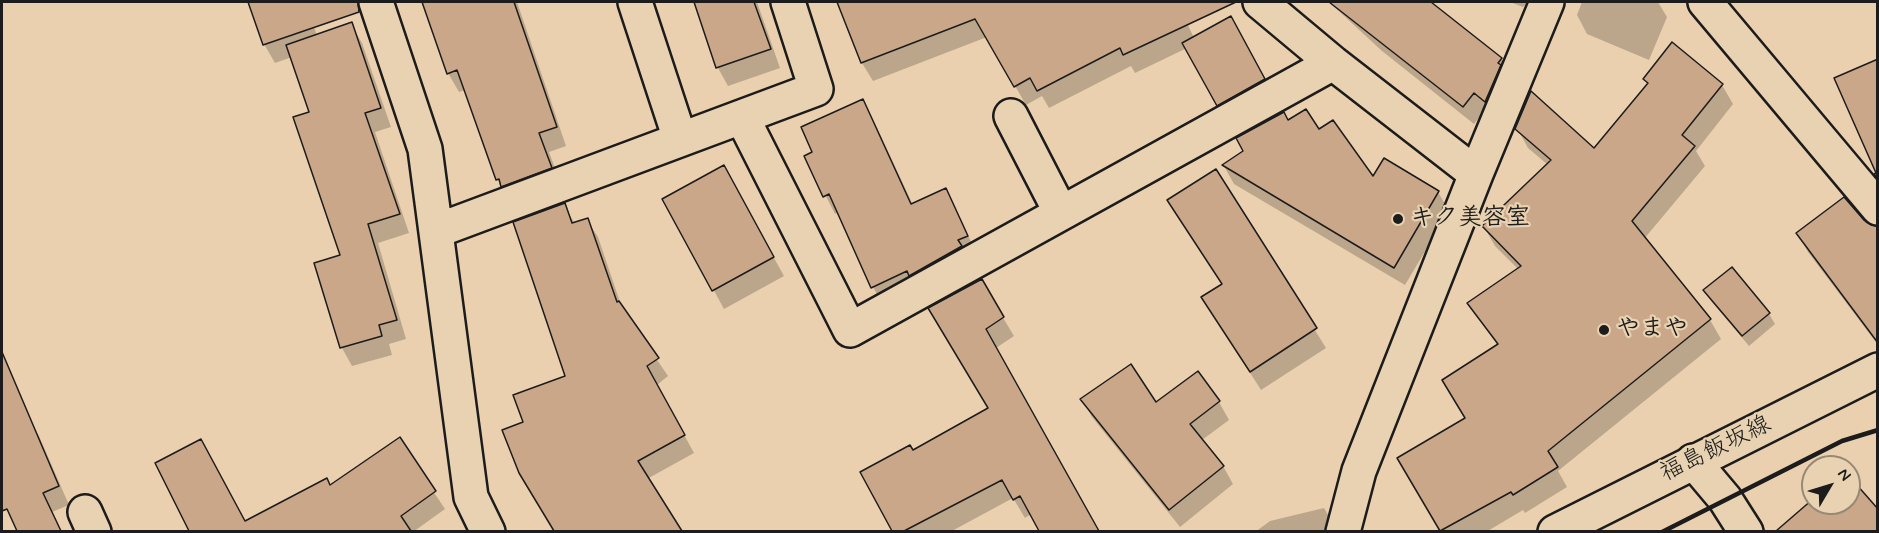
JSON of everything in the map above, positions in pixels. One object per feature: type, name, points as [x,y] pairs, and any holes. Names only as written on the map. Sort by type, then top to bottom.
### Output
[{"type":"street","points":[[376,2],[425,149],[471,497],[488,531]]},
{"type":"street","points":[[635,2],[680,139]]},
{"type":"street","points":[[436,231],[816,89],[788,2]]},
{"type":"street","points":[[1260,2],[1476,174]]},
{"type":"street","points":[[1343,531],[1359,471],[1476,174],[1547,2]]},
{"type":"street","points":[[1705,2],[1878,207]]},
{"type":"street","points":[[742,117],[850,330],[1334,63]]},
{"type":"street","points":[[1011,116],[1061,213]]},
{"type":"street","name":"福島飯坂線","points":[[1555,531],[1878,370]]},
{"type":"street","points":[[1693,461],[1725,499],[1746,531]]},
{"type":"building","points":[[248,2],[358,2],[359,12],[263,45]]},
{"type":"building","points":[[422,2],[514,2],[557,127],[539,133],[552,168],[501,187],[499,179],[496,180],[457,70],[447,74]]},
{"type":"building","points":[[694,2],[754,2],[771,49],[716,68]]},
{"type":"building","points":[[837,2],[1236,2],[1123,55],[1120,48],[1037,91],[1030,78],[1014,87],[975,19],[861,63]]},
{"type":"building","points":[[1329,2],[1431,2],[1502,58],[1498,63],[1501,65],[1485,102],[1474,93],[1463,107]]},
{"type":"building","points":[[1231,16],[1265,79],[1217,106],[1182,43]]},
{"type":"building","points":[[352,22],[381,108],[365,113],[400,214],[368,224],[397,320],[379,325],[382,336],[340,348],[314,263],[340,255],[293,117],[309,112],[286,45]]},
{"type":"building","points":[[1672,42],[1723,84],[1682,135],[1695,146],[1632,221],[1711,319],[1548,451],[1558,467],[1513,495],[1511,492],[1440,531],[1397,458],[1465,418],[1442,380],[1498,344],[1467,303],[1521,266],[1482,226],[1551,160],[1515,129],[1531,91],[1594,148],[1648,83],[1643,79]]},
{"type":"building","points":[[1878,59],[1878,178],[1874,174],[1876,173],[1834,78]]},
{"type":"building","points":[[863,99],[911,204],[946,188],[968,236],[958,240],[962,246],[909,276],[907,271],[871,288],[829,194],[823,197],[804,156],[812,152],[801,127]]},
{"type":"building","points":[[1306,109],[1319,129],[1333,120],[1373,176],[1384,158],[1439,191],[1394,268],[1222,165],[1243,151],[1236,138],[1284,112],[1288,120]]},
{"type":"building","points":[[724,165],[774,257],[712,291],[662,199]]},
{"type":"building","points":[[1216,169],[1317,328],[1250,372],[1201,297],[1222,284],[1167,200]]},
{"type":"building","points":[[1844,197],[1864,220],[1871,225],[1878,226],[1878,343],[1796,233]]},
{"type":"building","points":[[565,203],[572,223],[588,218],[617,302],[619,301],[659,358],[647,366],[685,435],[638,461],[682,531],[554,531],[519,473],[502,430],[523,422],[513,395],[565,376],[513,222]]},
{"type":"building","points":[[1732,267],[1770,313],[1742,336],[1703,290]]},
{"type":"building","points":[[982,279],[1004,317],[986,329],[1099,531],[1039,531],[1020,496],[1013,500],[1002,480],[904,531],[892,531],[860,472],[910,445],[913,450],[988,408],[928,308]]},
{"type":"building","points":[[2,352],[59,486],[43,493],[61,531],[17,531],[7,509],[2,511]]},
{"type":"building","points":[[1131,364],[1156,402],[1198,371],[1220,401],[1190,424],[1224,466],[1169,510],[1080,399]]},
{"type":"building","points":[[400,437],[436,491],[401,516],[411,531],[189,531],[155,463],[201,439],[245,521],[327,478],[330,485]]},
{"type":"building","points":[[1861,490],[1878,509],[1878,531],[1776,531],[1801,509],[1801,515],[1861,515]]},
{"type":"railway","points":[[1662,532],[1842,441],[1878,430]]},
{"type":"place","name":"キク美容室","points":[[1398,219]]},
{"type":"place","name":"やまや","points":[[1604,330]]}]
